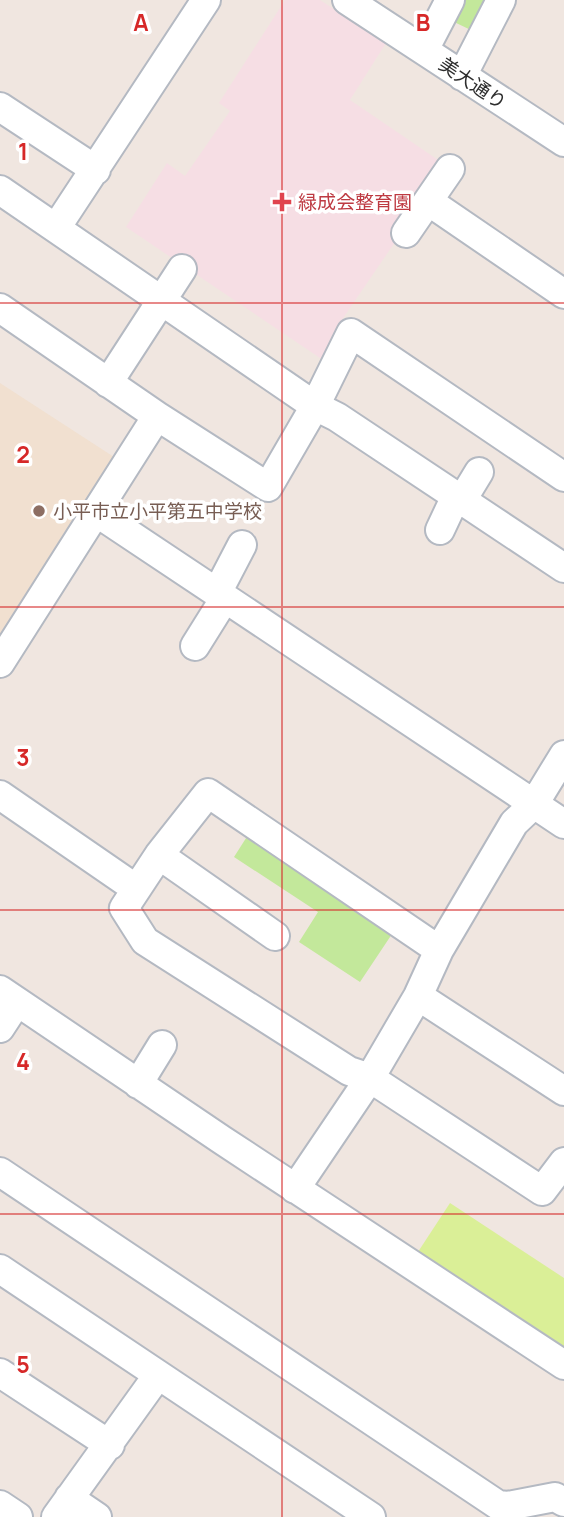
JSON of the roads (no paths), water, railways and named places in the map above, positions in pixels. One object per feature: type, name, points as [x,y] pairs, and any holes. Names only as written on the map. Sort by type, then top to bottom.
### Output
[{"type":"street","points":[[56,228],[206,0]]},
{"type":"street","name":"美大通り","points":[[347,0],[564,142]]},
{"type":"street","points":[[424,50],[450,0]]},
{"type":"street","points":[[462,76],[501,0]]},
{"type":"street","points":[[0,107],[96,170]]},
{"type":"street","points":[[406,233],[450,169]]},
{"type":"street","points":[[0,190],[315,406],[337,417],[564,568]]},
{"type":"street","points":[[428,201],[560,280]]},
{"type":"street","points":[[108,383],[181,269]]},
{"type":"street","points":[[0,308],[157,416],[268,487],[315,406],[351,333],[564,477]]},
{"type":"street","points":[[0,663],[157,416]]},
{"type":"street","points":[[440,530],[479,472]]},
{"type":"street","points":[[96,512],[564,824]]},
{"type":"street","points":[[195,646],[221,596],[242,545]]},
{"type":"street","points":[[295,1189],[370,1078],[418,996],[439,950],[514,822],[534,804],[564,755]]},
{"type":"street","points":[[439,950],[208,793],[159,855],[124,908],[145,941],[349,1071],[370,1078],[542,1191],[564,1162]]},
{"type":"street","points":[[0,795],[135,888]]},
{"type":"street","points":[[159,855],[275,936]]},
{"type":"street","points":[[0,1027],[9,996],[564,1366]]},
{"type":"street","points":[[418,996],[564,1090]]},
{"type":"street","points":[[138,1084],[162,1045]]},
{"type":"street","points":[[0,1172],[498,1505],[509,1506],[555,1496],[564,1502]]},
{"type":"street","points":[[0,1269],[371,1517]]},
{"type":"street","points":[[0,1373],[110,1445]]},
{"type":"street","points":[[97,1517],[62,1508],[158,1375]]},
{"type":"street","points":[[0,1505],[18,1517]]},
{"type":"place","name":"緑成会整育園","points":[[282,202]]},
{"type":"place","name":"小平市立小平第五中学校","points":[[39,511]]}]
